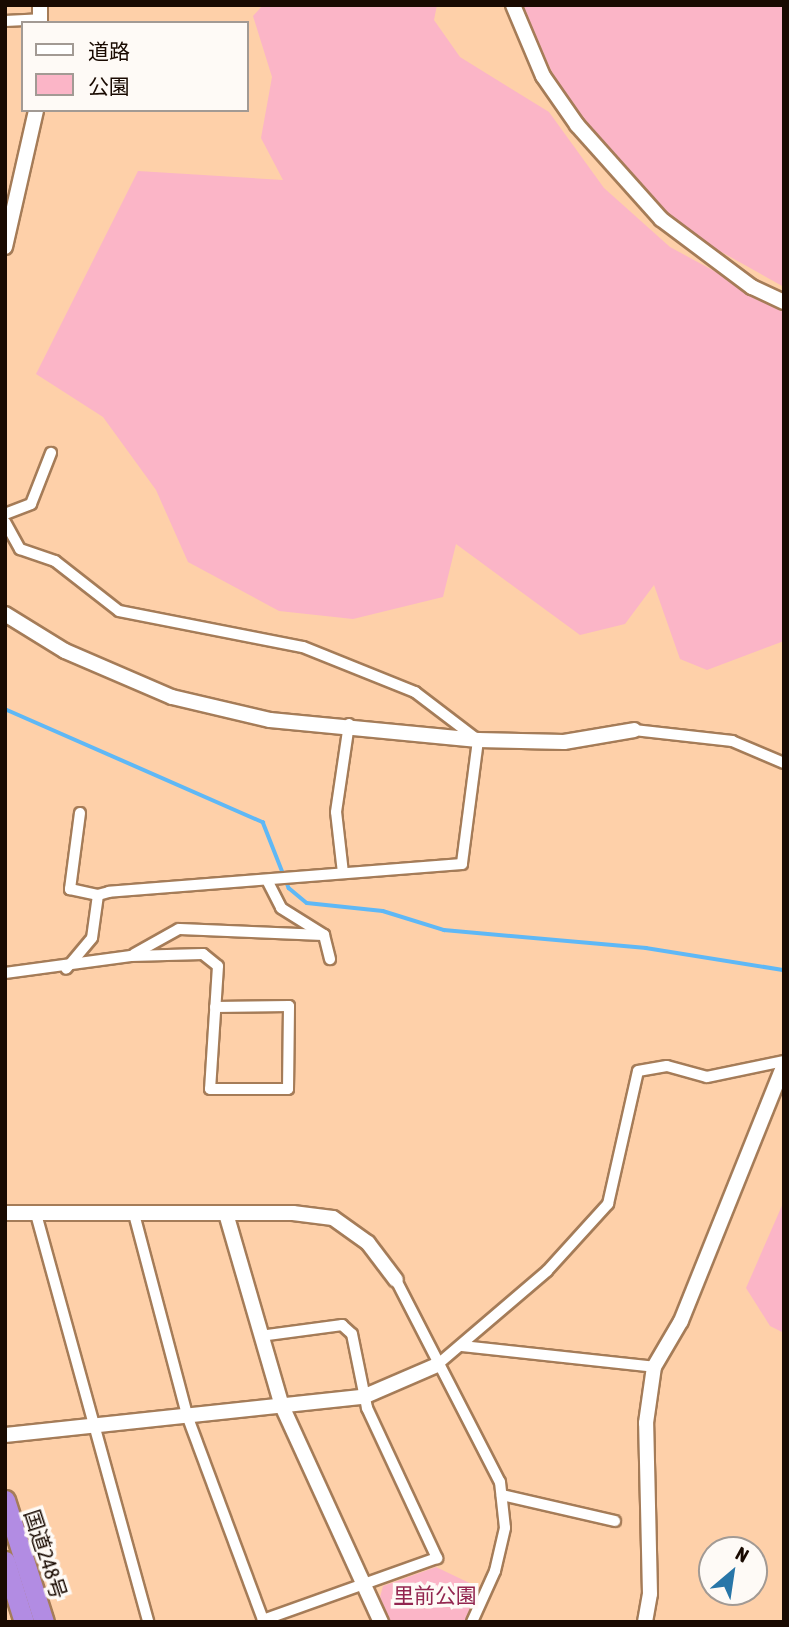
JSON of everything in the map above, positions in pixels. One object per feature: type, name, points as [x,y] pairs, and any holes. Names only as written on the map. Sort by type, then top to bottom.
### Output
[{"type":"highway","name":"国道248号","points":[[5,1500],[44,1622]]},
{"type":"highway","name":"国道248号","points":[[5,1561],[24,1622]]},
{"type":"street","points":[[513,5],[543,76],[577,125],[661,219],[752,287],[784,302]]},
{"type":"street","points":[[5,21],[40,16]]},
{"type":"street","points":[[5,247],[36,112]]},
{"type":"street","points":[[5,514],[31,504],[51,453]]},
{"type":"street","points":[[5,522],[20,549],[55,561],[119,611],[303,647],[415,692],[478,740]]},
{"type":"street","points":[[5,614],[65,651],[172,696],[270,720],[349,724],[478,740],[564,742],[634,730],[732,741],[784,763]]},
{"type":"street","points":[[344,873],[336,813],[349,724]]},
{"type":"street","points":[[80,813],[71,889],[99,895],[462,864],[478,740]]},
{"type":"street","points":[[268,882],[281,908],[324,935],[330,959]]},
{"type":"street","points":[[66,968],[92,938],[99,895]]},
{"type":"street","points":[[131,956],[179,929],[324,935]]},
{"type":"street","points":[[5,973],[66,968],[131,956],[204,954],[218,966],[215,1007],[210,1089],[288,1089],[289,1006],[215,1007]]},
{"type":"street","points":[[5,1436],[188,1418],[363,1396],[437,1365],[547,1271],[608,1204],[638,1071],[667,1066],[707,1077],[784,1063]]},
{"type":"street","points":[[645,1622],[650,1594],[646,1423],[654,1367],[681,1321],[784,1063]]},
{"type":"street","points":[[5,1213],[227,1217],[293,1213],[333,1219],[368,1243],[396,1280],[502,1495],[505,1528],[495,1571],[472,1622]]},
{"type":"street","points":[[36,1214],[97,1427],[148,1622]]},
{"type":"street","points":[[134,1214],[188,1418],[264,1621],[436,1558],[363,1396],[352,1334],[342,1325],[260,1336]]},
{"type":"street","points":[[227,1217],[282,1406],[381,1622]]},
{"type":"street","points":[[462,1346],[654,1367]]},
{"type":"street","points":[[502,1495],[615,1521]]},
{"type":"green space","points":[[263,5],[437,5],[434,20],[460,57],[549,112],[604,188],[670,247],[784,309],[784,641],[707,670],[680,659],[654,585],[625,624],[580,635],[456,544],[443,597],[353,619],[279,611],[188,562],[156,490],[103,417],[36,374],[138,171],[283,180],[261,138],[272,77],[253,16]]},
{"type":"green space","points":[[522,5],[784,5],[784,287],[691,235],[638,191],[563,97]]},
{"type":"green space","points":[[784,1201],[784,1333],[770,1326],[746,1288]]},
{"type":"green space","name":"里前公園","points":[[436,1567],[482,1589],[464,1622],[390,1622],[380,1597],[383,1586]]},
{"type":"waterway","points":[[5,709],[263,822],[289,888],[307,903],[383,911],[444,930],[646,948],[784,970]]}]
